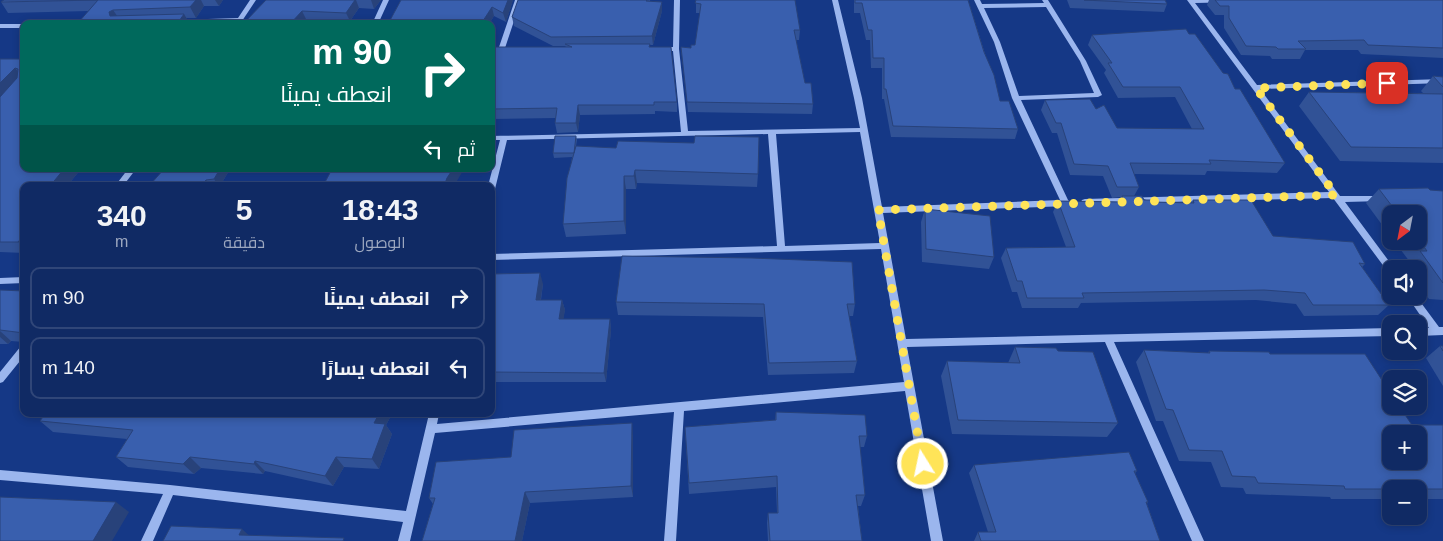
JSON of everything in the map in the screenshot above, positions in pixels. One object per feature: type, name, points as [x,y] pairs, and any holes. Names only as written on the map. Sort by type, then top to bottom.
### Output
[{"type":"street","points":[[239,20],[253,0]]},
{"type":"street","points":[[377,20],[386,0]]},
{"type":"street","points":[[518,0],[500,50],[520,50]]},
{"type":"street","points":[[677,0],[676,49],[685,134]]},
{"type":"street","points":[[835,0],[864,130],[937,541]]},
{"type":"street","points":[[1190,0],[1242,0]]},
{"type":"street","points":[[1190,0],[1384,260]]},
{"type":"street","points":[[1016,98],[1098,95],[1083,61],[1047,2],[979,3],[997,42],[1016,98],[1065,203]]},
{"type":"street","points":[[0,26],[20,26]]},
{"type":"street","points":[[657,49],[676,49]]},
{"type":"street","points":[[1256,88],[1443,82]]},
{"type":"street","points":[[495,138],[864,130]]},
{"type":"street","points":[[772,132],[781,249]]},
{"type":"street","points":[[493,182],[504,138]]},
{"type":"street","points":[[122,182],[130,172]]},
{"type":"street","points":[[878,210],[1065,203],[1337,197],[1396,198]]},
{"type":"street","points":[[495,257],[884,246]]},
{"type":"street","points":[[0,280],[20,280]]},
{"type":"street","points":[[1418,305],[1440,331]]},
{"type":"street","points":[[1427,332],[1440,331]]},
{"type":"street","points":[[902,344],[1382,332]]},
{"type":"street","points":[[1108,339],[1198,541]]},
{"type":"street","points":[[0,379],[20,354]]},
{"type":"street","points":[[430,429],[909,386]]},
{"type":"street","points":[[670,541],[680,407]]},
{"type":"street","points":[[404,541],[433,417]]},
{"type":"street","points":[[0,475],[170,490],[410,517]]},
{"type":"street","points":[[147,541],[170,490]]},
{"type":"building","points":[[4,0],[97,0],[1,2]]},
{"type":"building","points":[[98,0],[196,0],[190,7],[113,10],[109,12],[110,16],[184,14],[180,20],[80,20]]},
{"type":"building","points":[[266,0],[355,0],[346,13],[302,11],[294,20],[247,20]]},
{"type":"building","points":[[401,0],[508,0],[503,13],[492,7],[484,20],[390,20]]},
{"type":"building","points":[[518,0],[647,0],[662,2],[652,36],[551,37],[512,17]]},
{"type":"building","points":[[696,0],[795,0],[800,30],[794,30],[805,83],[811,83],[813,104],[687,102],[681,47],[691,48],[691,45],[695,45],[701,4],[695,3]]},
{"type":"building","points":[[855,0],[968,0],[984,52],[994,75],[1000,101],[1009,101],[1018,129],[893,126],[886,89],[884,89],[884,58],[873,58],[872,30],[868,30],[862,3],[855,3]]},
{"type":"building","points":[[1084,0],[1165,0],[1167,4]]},
{"type":"building","points":[[1215,0],[1443,0],[1443,48],[1368,45],[1364,40],[1298,41],[1306,49],[1246,46],[1229,18],[1229,6],[1220,6]]},
{"type":"building","points":[[1186,29],[1189,34],[1195,34],[1223,73],[1228,74],[1235,89],[1240,89],[1285,163],[1209,160],[1211,164],[1130,163],[1139,187],[1117,187],[1108,166],[1074,164],[1061,123],[1056,123],[1045,100],[1090,99],[1096,109],[1104,105],[1117,128],[1204,129],[1180,87],[1123,87],[1108,63],[1112,63],[1092,35]]},
{"type":"building","points":[[565,44],[650,44],[649,47],[671,47],[677,102],[654,102],[654,105],[578,105],[576,123],[555,123],[557,108],[495,109],[495,47],[572,47]]},
{"type":"building","points":[[0,59],[20,59],[20,172],[62,172],[53,182],[20,182],[20,240],[18,242],[0,242],[0,97],[17,78],[18,69],[15,68],[0,83]]},
{"type":"building","points":[[1433,76],[1443,77],[1443,87]]},
{"type":"building","points":[[1309,92],[1443,94],[1443,148],[1351,147]]},
{"type":"building","points":[[555,136],[576,136],[574,153],[553,153]]},
{"type":"building","points":[[695,136],[759,137],[758,174],[635,170],[634,176],[624,176],[624,221],[563,224],[567,178],[576,146],[616,148],[618,141],[694,143]]},
{"type":"building","points":[[161,172],[218,172],[214,179],[204,182],[153,182]]},
{"type":"building","points":[[330,172],[451,172],[446,182],[325,182]]},
{"type":"building","points":[[1428,188],[1430,190],[1443,191],[1443,283],[1420,251],[1428,250],[1428,205],[1391,205],[1379,189]]},
{"type":"building","points":[[1122,196],[1142,196],[1144,200],[1152,200],[1153,202],[1194,203],[1193,200],[1251,200],[1273,236],[1353,242],[1365,264],[1359,263],[1382,295],[1382,305],[1313,305],[1305,293],[1264,290],[1082,293],[1084,298],[1027,298],[1022,281],[1017,281],[1006,248],[1075,247],[1058,201],[1124,202]]},
{"type":"building","points":[[925,209],[990,216],[994,257],[926,249]]},
{"type":"building","points":[[622,256],[852,262],[855,304],[847,304],[857,361],[769,363],[764,304],[616,302]]},
{"type":"building","points":[[540,273],[536,300],[562,300],[559,319],[610,319],[604,373],[495,372],[495,274]]},
{"type":"building","points":[[0,290],[20,291],[20,332],[0,330]]},
{"type":"building","points":[[1015,347],[1056,348],[1058,351],[1093,352],[1118,423],[958,420],[947,361],[1020,363]]},
{"type":"building","points":[[1144,350],[1210,353],[1209,351],[1269,352],[1270,354],[1365,354],[1382,380],[1382,415],[1405,415],[1412,425],[1382,425],[1382,470],[1427,470],[1427,425],[1443,425],[1443,489],[1427,489],[1427,480],[1382,480],[1382,489],[1345,489],[1344,486],[1258,483],[1255,477],[1232,476],[1222,451],[1189,450],[1173,410],[1166,409]]},
{"type":"building","points":[[776,412],[865,415],[867,436],[859,436],[865,495],[856,495],[862,541],[770,541],[768,513],[778,513],[777,476],[689,483],[685,427],[776,420]]},
{"type":"building","points":[[43,417],[377,417],[374,423],[385,424],[372,459],[336,457],[325,476],[255,461],[254,464],[190,457],[183,464],[116,457],[133,430],[40,421]]},
{"type":"building","points":[[632,423],[631,486],[525,492],[515,541],[422,541],[435,498],[429,498],[436,462],[511,457],[514,430]]},
{"type":"building","points":[[1129,452],[1137,471],[1134,471],[1148,502],[1146,502],[1160,541],[981,541],[978,532],[996,532],[974,465]]},
{"type":"building","points":[[0,497],[116,502],[93,541],[0,541]]},
{"type":"building","points":[[171,526],[242,529],[239,535],[344,538],[343,541],[163,541]]},
{"type":"route","points":[[923,464],[878,210],[1336,195],[1256,88],[1387,83]]}]
